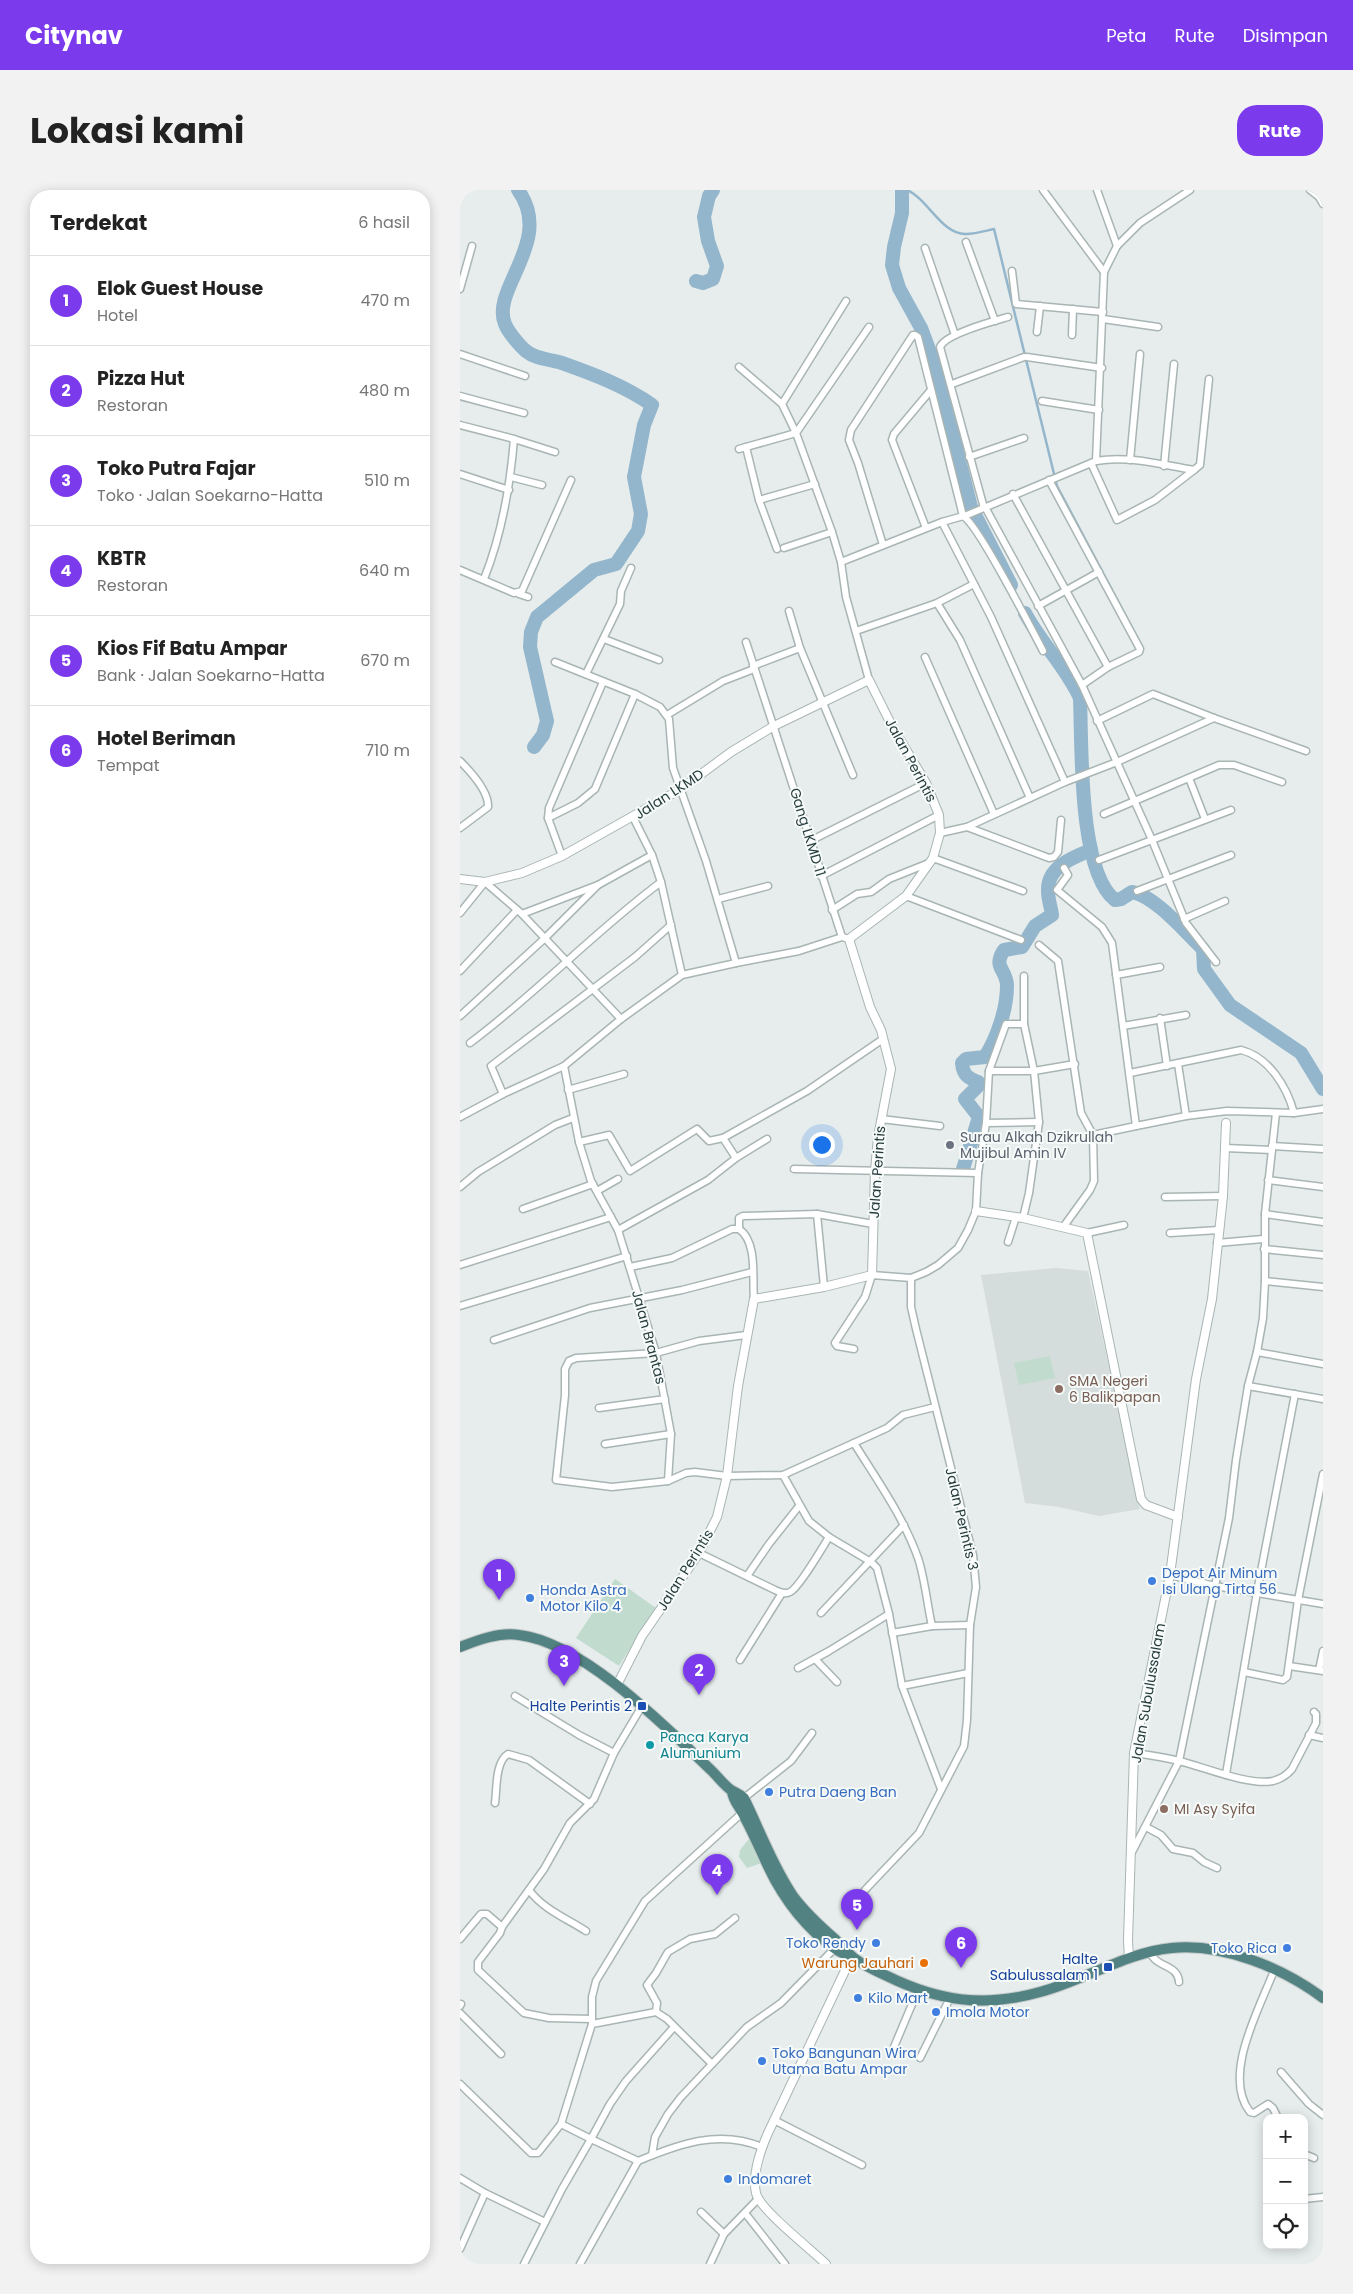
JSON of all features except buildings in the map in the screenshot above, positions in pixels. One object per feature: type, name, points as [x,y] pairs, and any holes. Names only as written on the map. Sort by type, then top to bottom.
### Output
[{"type":"highway","points":[[460,1647],[499,1635],[518,1634],[536,1638],[552,1644],[617,1685],[642,1706],[732,1791],[744,1798],[771,1863],[775,1880],[796,1910],[834,1949],[918,1990],[950,1998],[982,2001],[1020,1997],[1041,1992],[1150,1952],[1172,1948],[1213,1950],[1275,1968],[1322,1995]]},
{"type":"highway","points":[[732,1791],[734,1801],[771,1863],[802,1907],[852,1957]]},
{"type":"street","points":[[1044,190],[1104,272]]},
{"type":"street","points":[[1097,190],[1117,246]]},
{"type":"street","points":[[1310,190],[1321,195],[1323,204]]},
{"type":"street","points":[[1185,191],[1170,204],[1150,215],[1117,246],[1104,272],[1102,368],[1094,462],[1117,520],[1155,500],[1200,465],[1209,379]]},
{"type":"street","points":[[966,242],[995,321]]},
{"type":"street","points":[[460,289],[472,246]]},
{"type":"street","points":[[925,248],[955,336]]},
{"type":"street","points":[[1012,271],[1016,304],[1103,312]]},
{"type":"street","points":[[739,367],[782,404],[846,301]]},
{"type":"street","points":[[1037,332],[1040,306]]},
{"type":"street","points":[[1072,335],[1073,309]]},
{"type":"street","points":[[1008,317],[955,336],[945,341],[940,347],[952,384],[969,457],[984,508],[1082,685],[1152,840],[1184,919],[1216,962]]},
{"type":"street","points":[[1103,319],[1158,327]]},
{"type":"street","points":[[832,532],[780,549],[759,500],[743,448],[796,433],[870,326]]},
{"type":"street","points":[[883,545],[849,440],[851,430],[913,335],[918,337],[965,515],[1010,588],[1043,651]]},
{"type":"street","points":[[460,354],[525,376]]},
{"type":"street","points":[[1130,460],[1140,354]]},
{"type":"street","points":[[952,384],[1026,357],[1102,368]]},
{"type":"street","points":[[1164,466],[1174,364]]},
{"type":"street","points":[[926,528],[892,440],[894,434],[931,390]]},
{"type":"street","points":[[460,396],[524,413]]},
{"type":"street","points":[[1042,401],[1098,410]]},
{"type":"street","name":"Jalan Perintis","points":[[782,404],[796,433],[832,532],[841,562],[846,597],[869,680],[892,726],[926,783],[940,815],[940,833],[932,860],[906,896],[846,938],[870,1008],[883,1039],[891,1069],[881,1119],[875,1171],[872,1275],[865,1297],[835,1343],[837,1346],[854,1349]]},
{"type":"street","points":[[460,425],[555,452]]},
{"type":"street","points":[[969,457],[1024,438]]},
{"type":"street","points":[[484,579],[496,548],[509,490],[514,439]]},
{"type":"street","points":[[841,562],[926,528],[984,508],[1060,475],[1109,458],[1194,470]]},
{"type":"street","points":[[460,474],[509,490]]},
{"type":"street","points":[[511,477],[542,485]]},
{"type":"street","points":[[519,594],[522,592],[570,480]]},
{"type":"street","points":[[1049,480],[1140,649],[1139,652],[1108,667],[1082,685]]},
{"type":"street","points":[[759,500],[815,484]]},
{"type":"street","points":[[1013,494],[1108,667]]},
{"type":"street","points":[[942,522],[991,617],[1065,782]]},
{"type":"street","points":[[586,674],[620,604],[621,591],[631,568]]},
{"type":"street","points":[[460,570],[528,598]]},
{"type":"street","points":[[1038,606],[1099,572]]},
{"type":"street","points":[[856,632],[937,604],[974,584]]},
{"type":"street","points":[[937,604],[960,640],[1030,798]]},
{"type":"street","points":[[789,610],[800,648],[853,775]]},
{"type":"street","points":[[604,639],[659,660]]},
{"type":"street","name":"Gang LKMD 11","points":[[746,642],[753,668],[812,840],[832,910],[846,938]]},
{"type":"street","points":[[667,716],[723,681],[800,648]]},
{"type":"street","points":[[925,657],[994,814]]},
{"type":"street","points":[[555,662],[635,694],[660,707],[667,716],[673,768],[682,789],[718,899],[736,963]]},
{"type":"street","name":"Jalan LKMD","points":[[460,879],[485,882],[522,873],[562,856],[682,789],[731,752],[774,726],[869,680]]},
{"type":"street","points":[[562,856],[548,818],[549,808],[564,768],[603,682]]},
{"type":"street","points":[[548,818],[578,803],[594,789],[635,694]]},
{"type":"street","points":[[1097,720],[1152,694],[1306,752]]},
{"type":"street","points":[[940,833],[967,827],[1065,782],[1117,762],[1214,718]]},
{"type":"street","points":[[460,761],[468,769],[488,800],[488,808],[460,828]]},
{"type":"street","points":[[1104,814],[1226,764],[1282,782]]},
{"type":"street","points":[[1189,778],[1204,819]]},
{"type":"street","points":[[812,840],[926,783]]},
{"type":"street","points":[[1099,860],[1231,810]]},
{"type":"street","points":[[821,876],[940,815]]},
{"type":"street","points":[[633,818],[652,855],[661,882],[682,974]]},
{"type":"street","points":[[967,827],[1049,858],[1054,857],[1058,852],[1061,820]]},
{"type":"street","points":[[460,970],[519,912],[598,885],[652,855]]},
{"type":"street","points":[[1137,891],[1231,855]]},
{"type":"street","points":[[832,910],[857,894],[871,892],[888,879],[932,860],[1022,891]]},
{"type":"street","points":[[1064,868],[1068,875],[1057,890],[1108,934],[1112,943],[1136,1126]]},
{"type":"street","points":[[460,913],[485,882],[519,912],[621,1019]]},
{"type":"street","points":[[470,1043],[567,963],[616,917],[661,882]]},
{"type":"street","points":[[460,1016],[544,939],[598,885]]},
{"type":"street","points":[[718,899],[768,886]]},
{"type":"street","points":[[906,896],[1021,940]]},
{"type":"street","points":[[1184,919],[1225,901]]},
{"type":"street","points":[[503,1094],[491,1066],[671,926]]},
{"type":"street","points":[[460,1117],[503,1094],[564,1066],[621,1019],[682,974],[799,952],[846,938]]},
{"type":"street","points":[[1039,945],[1058,960],[1081,1113],[1093,1135],[1094,1181],[1090,1190],[1064,1226]]},
{"type":"street","points":[[1116,975],[1160,967]]},
{"type":"street","points":[[1008,1242],[1029,1193],[1038,1122],[1034,1071],[1024,1024],[1024,976]]},
{"type":"street","points":[[1123,1026],[1186,1014]]},
{"type":"street","points":[[1160,1018],[1167,1066]]},
{"type":"street","points":[[873,1224],[817,1214],[743,1216],[739,1218],[739,1229],[745,1235],[750,1245],[754,1299],[824,1287],[872,1275],[911,1278],[938,1265],[958,1248],[976,1211],[978,1173],[986,1124],[989,1071],[1006,1024],[1024,1024]]},
{"type":"street","points":[[578,1142],[609,1135],[630,1170],[697,1129],[710,1141],[722,1138],[807,1090],[883,1039]]},
{"type":"street","points":[[1130,1073],[1241,1050],[1250,1052],[1283,1083],[1294,1113]]},
{"type":"street","points":[[989,1071],[1034,1071],[1075,1064]]},
{"type":"street","points":[[1178,1064],[1186,1116]]},
{"type":"street","name":"Jalan Brantas","points":[[564,1066],[578,1142],[595,1187],[618,1230],[656,1353],[671,1434],[668,1481]]},
{"type":"street","points":[[568,1090],[624,1074]]},
{"type":"street","points":[[1093,1135],[1186,1116],[1226,1111],[1250,1110],[1276,1114],[1323,1109]]},
{"type":"street","points":[[1132,1852],[1179,1761],[1229,1518],[1248,1386],[1258,1352],[1263,1318],[1265,1281],[1263,1239],[1276,1114]]},
{"type":"street","points":[[460,1187],[478,1172],[555,1125],[573,1118]]},
{"type":"street","points":[[881,1119],[940,1126]]},
{"type":"street","points":[[986,1124],[1038,1122]]},
{"type":"street","name":"Jalan Subulussalam","points":[[1129,1960],[1134,1752],[1170,1574],[1196,1379],[1212,1299],[1223,1196],[1226,1123]]},
{"type":"street","points":[[722,1138],[736,1158]]},
{"type":"street","points":[[618,1230],[708,1180],[736,1158],[767,1139]]},
{"type":"street","points":[[1225,1148],[1323,1149]]},
{"type":"street","points":[[794,1169],[978,1173]]},
{"type":"street","points":[[523,1209],[618,1179]]},
{"type":"street","points":[[1268,1180],[1323,1187]]},
{"type":"street","points":[[1165,1197],[1223,1196]]},
{"type":"street","points":[[976,1211],[1019,1217],[1064,1226],[1087,1233],[1124,1225]]},
{"type":"street","points":[[817,1214],[824,1287]]},
{"type":"street","points":[[1265,1214],[1323,1222]]},
{"type":"street","points":[[460,1265],[611,1217]]},
{"type":"street","points":[[630,1267],[672,1258],[732,1229],[739,1229]]},
{"type":"street","points":[[1170,1233],[1219,1230]]},
{"type":"street","points":[[1087,1233],[1142,1499],[1146,1505],[1178,1517]]},
{"type":"street","points":[[1218,1243],[1263,1239]]},
{"type":"street","points":[[1264,1250],[1323,1255]]},
{"type":"street","points":[[460,1306],[627,1256]]},
{"type":"street","points":[[494,1340],[590,1308],[682,1290],[752,1272]]},
{"type":"street","name":"Jalan Perintis 3","points":[[865,1890],[919,1832],[964,1746],[970,1625],[976,1588],[972,1555],[934,1407],[911,1307],[911,1278]]},
{"type":"street","points":[[1265,1281],[1323,1287]]},
{"type":"street","name":"Jalan Perintis","points":[[617,1685],[642,1636],[699,1553],[717,1517],[727,1476],[738,1386],[754,1299]]},
{"type":"street","points":[[746,1335],[699,1341],[656,1353],[576,1358],[569,1361],[565,1369],[565,1396],[556,1480],[612,1487],[668,1481],[686,1473],[696,1472],[727,1476],[782,1475],[887,1428],[903,1415],[934,1407]]},
{"type":"street","points":[[1258,1352],[1323,1364]]},
{"type":"street","points":[[1248,1386],[1323,1399]]},
{"type":"street","points":[[1226,1774],[1257,1592],[1295,1394]]},
{"type":"street","points":[[599,1408],[665,1399]]},
{"type":"street","points":[[605,1444],[671,1434]]},
{"type":"street","points":[[854,1443],[904,1525],[919,1560],[932,1626]]},
{"type":"street","points":[[1244,1672],[1283,1680],[1286,1677],[1298,1600],[1323,1474]]},
{"type":"street","points":[[782,1475],[809,1521],[829,1537],[877,1568],[889,1614],[902,1686],[941,1789]]},
{"type":"street","points":[[747,1576],[799,1506]]},
{"type":"street","points":[[821,1613],[904,1525]]},
{"type":"street","points":[[699,1553],[782,1593],[792,1592],[829,1537]]},
{"type":"street","points":[[1170,1574],[1215,1586],[1323,1604]]},
{"type":"street","points":[[740,1660],[782,1593]]},
{"type":"street","points":[[798,1668],[889,1614]]},
{"type":"street","points":[[892,1633],[932,1626],[970,1625]]},
{"type":"street","points":[[1289,1666],[1321,1670],[1323,1651]]},
{"type":"street","points":[[815,1658],[837,1682]]},
{"type":"street","points":[[902,1686],[968,1673]]},
{"type":"street","points":[[516,1696],[579,1735],[614,1753]]},
{"type":"street","points":[[642,1706],[614,1753],[590,1804],[570,1823],[529,1890],[502,1927],[497,1938],[478,1962],[478,1970],[524,2013],[549,2018],[592,2022],[656,2012],[662,2015],[712,2064]]},
{"type":"street","points":[[1134,1752],[1179,1761],[1261,1782],[1280,1779],[1292,1769],[1316,1723],[1316,1714],[1314,1712]]},
{"type":"street","points":[[744,1798],[791,1762],[812,1733]]},
{"type":"street","points":[[1309,1735],[1323,1738]]},
{"type":"street","points":[[495,1803],[502,1760],[508,1754],[529,1760],[590,1804]]},
{"type":"street","points":[[460,2084],[531,2153],[538,2153],[561,2124],[592,2022],[592,1997],[596,1981],[645,1901],[742,1813]]},
{"type":"street","points":[[1146,1827],[1161,1834],[1173,1849],[1193,1853],[1204,1862],[1218,1868]]},
{"type":"street","points":[[529,1890],[537,1901],[546,1908],[586,1931]]},
{"type":"street","points":[[460,1939],[483,1913],[490,1915],[502,1927]]},
{"type":"street","points":[[656,2012],[657,2003],[647,1985],[656,1973],[664,1956],[683,1942],[715,1934],[735,1918]]},
{"type":"street","points":[[652,2155],[655,2137],[668,2114],[712,2064],[747,2027],[781,2003],[834,1949]]},
{"type":"street","points":[[1150,1952],[1155,1961],[1179,1974],[1179,1982]]},
{"type":"street","points":[[826,2264],[770,2213],[758,2199],[756,2178],[762,2147],[852,1957]]},
{"type":"street","points":[[1275,1968],[1244,2045],[1238,2085],[1243,2100],[1250,2112],[1254,2113],[1268,2104],[1276,2114]]},
{"type":"street","points":[[894,2047],[918,1990]]},
{"type":"street","points":[[920,2058],[950,1998]]},
{"type":"street","points":[[460,2013],[501,2054]]},
{"type":"street","points":[[524,2264],[610,2104],[626,2081],[674,2027]]},
{"type":"street","points":[[1281,2072],[1309,2104],[1323,2115]]},
{"type":"street","points":[[774,2120],[862,2165]]},
{"type":"street","points":[[561,2124],[638,2160]]},
{"type":"street","points":[[580,2264],[638,2160],[686,2143],[710,2138],[736,2140],[762,2147]]},
{"type":"street","points":[[1308,2156],[1314,2158]]},
{"type":"street","points":[[460,2178],[484,2193],[545,2222]]},
{"type":"street","points":[[460,2249],[484,2193]]},
{"type":"street","points":[[1308,2199],[1323,2197]]},
{"type":"street","points":[[710,2264],[724,2234],[758,2199]]},
{"type":"street","points":[[701,2212],[724,2234]]},
{"type":"street","points":[[745,2213],[785,2264]]},
{"type":"shaded area","name":"SMA Negeri 6 Balikpapan","points":[[1056,1268],[1088,1271],[1140,1509],[1099,1516],[1059,1507],[1025,1503],[981,1275]]},
{"type":"green space","points":[[1050,1356],[1055,1378],[1019,1385],[1014,1363]]},
{"type":"green space","points":[[615,1579],[656,1608],[619,1666],[576,1638]]},
{"type":"green space","points":[[749,1839],[762,1863],[747,1868],[739,1857],[740,1850]]},
{"type":"waterway","points":[[518,190],[527,209],[529,228],[526,246],[506,295],[503,310],[505,324],[509,331],[514,339],[530,354],[597,376],[620,386],[652,405],[644,425],[634,477],[641,514],[638,531],[616,564],[594,570],[537,617],[531,632],[530,647],[547,721],[543,735],[534,747]]},
{"type":"waterway","points":[[696,281],[703,283],[713,279],[717,266],[708,241],[704,217],[709,196],[713,190]]},
{"type":"waterway","points":[[902,190],[902,213],[892,265],[899,288],[921,328],[936,368],[971,507],[1011,585]]},
{"type":"waterway","points":[[907,190],[922,201],[942,223],[957,233],[969,234],[994,229],[1057,486],[1138,639]]},
{"type":"waterway","points":[[1025,613],[1038,635],[1068,676],[1080,698],[1084,805],[1094,863],[1103,885],[1115,900],[1121,899],[1132,892],[1141,895],[1160,907],[1203,949],[1204,969],[1230,1005],[1301,1053],[1323,1089]]},
{"type":"waterway","points":[[963,1169],[979,1117],[965,1099],[978,1086],[978,1082],[967,1075],[962,1063],[966,1059],[985,1057],[994,1041],[1007,995],[1006,980],[999,961],[1001,956],[1004,950],[1022,947],[1035,926],[1052,915],[1048,891],[1049,883],[1056,870],[1062,864],[1091,850]]},
{"type":"place","name":"Surau Alkah Dzikrullah Mujibul Amin IV","points":[[950,1145]]},
{"type":"place","name":"SMA Negeri 6 Balikpapan","points":[[1059,1389]]},
{"type":"place","name":"Depot Air Minum Isi Ulang Tirta 56","points":[[1152,1581]]},
{"type":"place","name":"Honda Astra Motor Kilo 4","points":[[530,1598]]},
{"type":"place","name":"Elok Guest House","points":[[499,1600]]},
{"type":"place","name":"Toko Putra Fajar","points":[[564,1686]]},
{"type":"place","name":"Pizza Hut","points":[[699,1695]]},
{"type":"place","name":"Halte Perintis 2","points":[[642,1706]]},
{"type":"place","name":"Panca Karya Alumunium","points":[[650,1745]]},
{"type":"place","name":"Putra Daeng Ban","points":[[769,1792]]},
{"type":"place","name":"MI Asy Syifa","points":[[1164,1809]]},
{"type":"place","name":"KBTR","points":[[717,1895]]},
{"type":"place","name":"Kios Fif Batu Ampar","points":[[857,1930]]},
{"type":"place","name":"Toko Rendy","points":[[876,1943]]},
{"type":"place","name":"Toko Rica","points":[[1287,1948]]},
{"type":"place","name":"Warung Jauhari","points":[[924,1963]]},
{"type":"place","name":"Halte Sabulussalam 1","points":[[1108,1967]]},
{"type":"place","name":"Hotel Beriman","points":[[961,1968]]},
{"type":"place","name":"Kilo Mart","points":[[858,1998]]},
{"type":"place","name":"Imola Motor","points":[[936,2012]]},
{"type":"place","name":"Toko Bangunan Wira Utama Batu Ampar","points":[[762,2061]]},
{"type":"place","name":"Indomaret","points":[[728,2179]]}]
